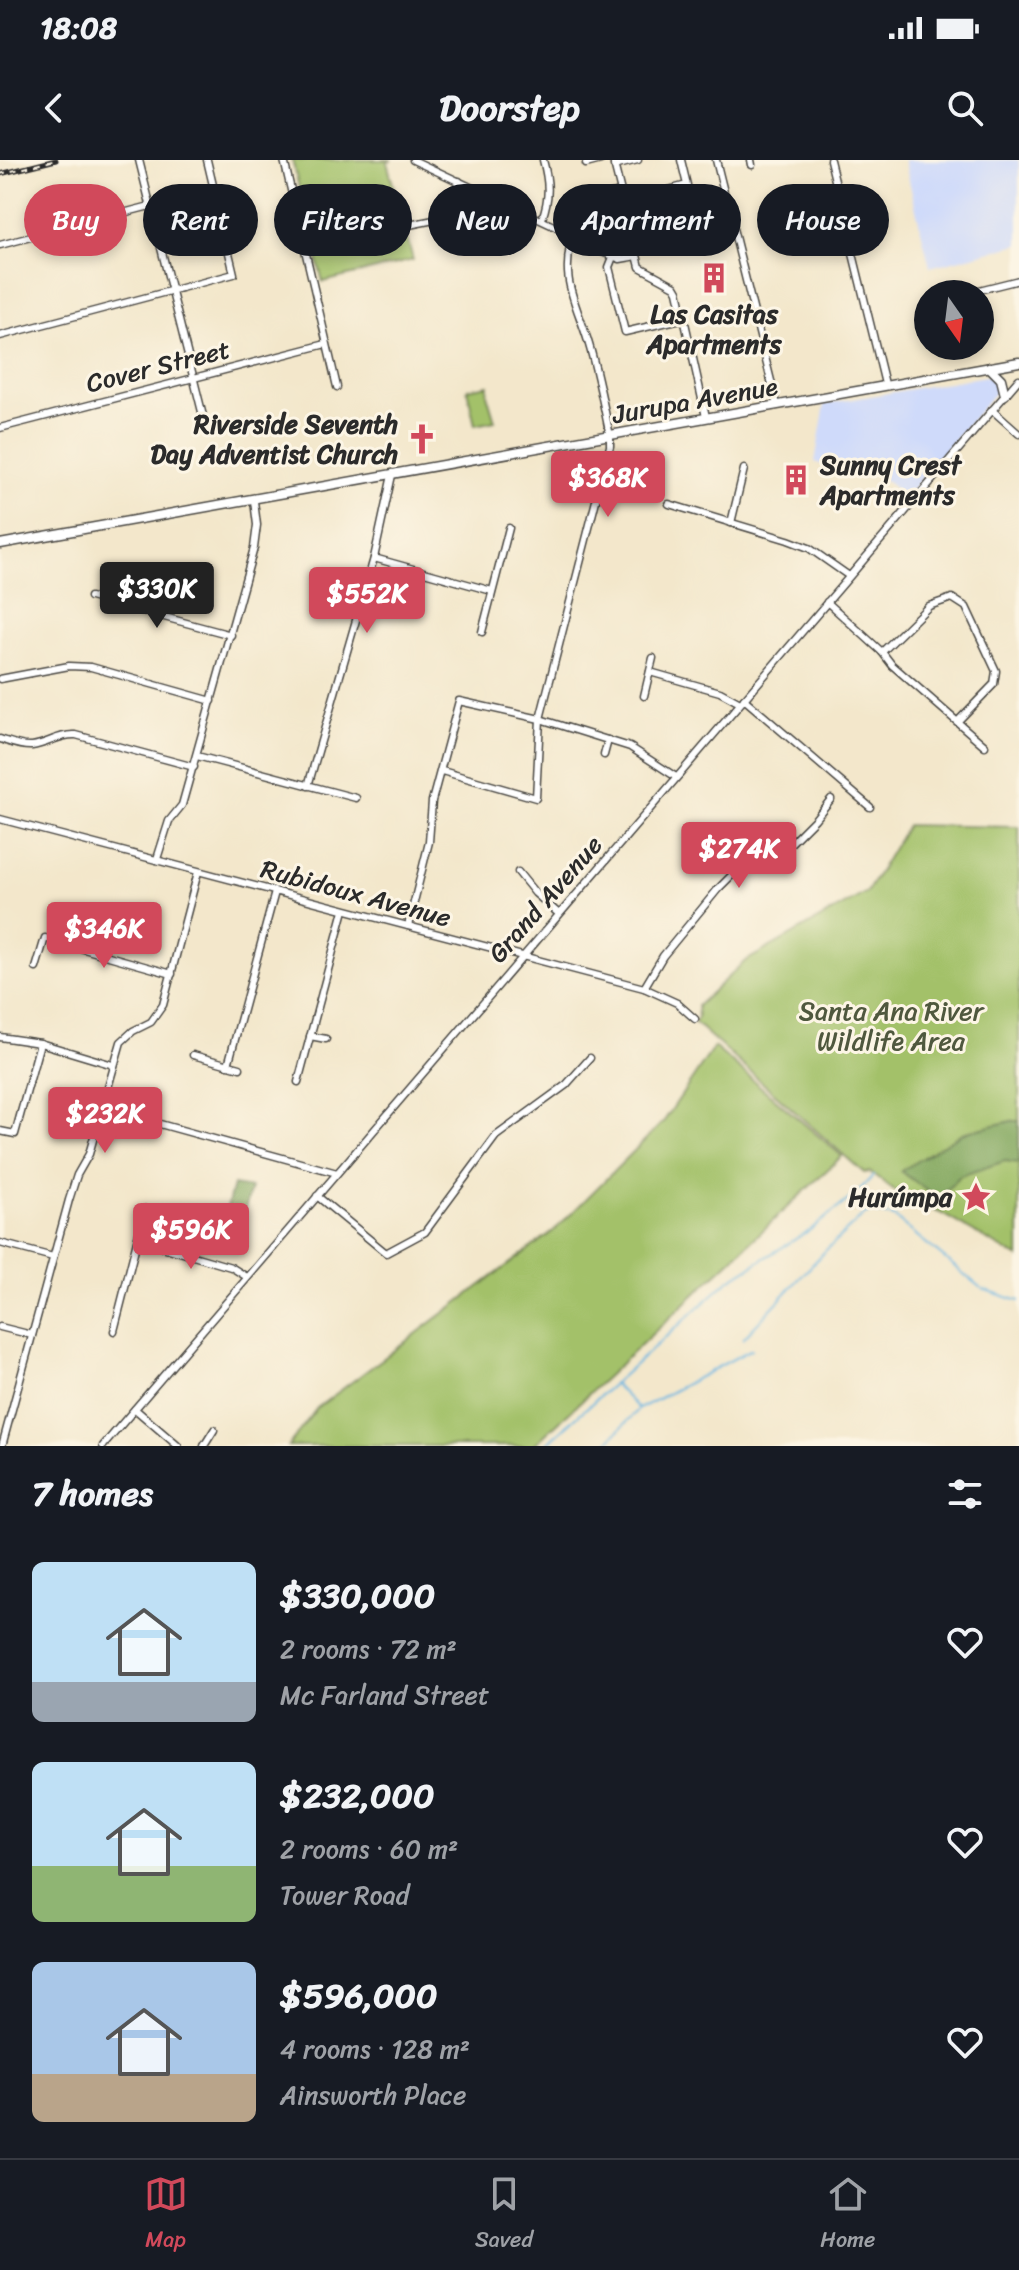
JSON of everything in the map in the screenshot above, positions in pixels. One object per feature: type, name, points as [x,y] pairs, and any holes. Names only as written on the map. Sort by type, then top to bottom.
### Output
[{"type":"main road","name":"Jurupa Avenue","points":[[0,544],[1019,362]]},
{"type":"main road","points":[[989,366],[1001,379],[1005,395]]},
{"type":"street","points":[[139,160],[145,184]]},
{"type":"street","points":[[0,336],[234,274],[207,160]]},
{"type":"street","points":[[284,160],[337,387]]},
{"type":"street","points":[[413,160],[553,225]]},
{"type":"street","points":[[542,219],[549,182],[543,160]]},
{"type":"street","points":[[586,164],[601,160]]},
{"type":"street","points":[[619,184],[614,163],[638,160]]},
{"type":"street","points":[[681,160],[687,184]]},
{"type":"street","points":[[716,160],[777,405]]},
{"type":"street","points":[[830,160],[885,384]]},
{"type":"street","points":[[412,224],[444,218],[459,181]]},
{"type":"street","points":[[0,245],[143,208]]},
{"type":"street","points":[[164,256],[205,424]]},
{"type":"street","points":[[442,771],[536,798],[540,719],[609,457],[610,436],[587,338],[571,296],[568,256]]},
{"type":"street","points":[[685,318],[625,332],[609,267],[613,257],[637,256],[644,271],[675,286],[685,318],[706,417]]},
{"type":"street","points":[[994,286],[1019,280]]},
{"type":"street","name":"Cover Street","points":[[0,428],[326,344]]},
{"type":"street","name":"Grand Avenue","points":[[103,1446],[1019,379]]},
{"type":"street","points":[[992,410],[1019,434]]},
{"type":"street","points":[[731,523],[744,469]]},
{"type":"street","points":[[308,786],[374,558],[392,475]]},
{"type":"street","points":[[157,859],[169,821],[182,805],[231,635],[257,536],[254,501]]},
{"type":"street","points":[[669,504],[809,548],[849,576]]},
{"type":"street","points":[[482,632],[509,528]]},
{"type":"street","points":[[374,558],[492,591]]},
{"type":"street","points":[[90,597],[231,635]]},
{"type":"street","points":[[882,652],[929,606],[952,598],[966,607],[996,671],[994,684],[958,721]]},
{"type":"street","points":[[827,602],[892,665],[985,746]]},
{"type":"street","points":[[644,696],[653,658]]},
{"type":"street","points":[[0,679],[69,666],[91,667],[212,701]]},
{"type":"street","points":[[650,672],[742,701],[870,807]]},
{"type":"street","points":[[408,926],[429,842],[432,801],[459,701],[540,719],[608,740],[638,751],[676,777]]},
{"type":"street","points":[[0,739],[26,746],[41,744],[58,736],[76,735],[194,767]]},
{"type":"street","points":[[604,755],[608,740]]},
{"type":"street","points":[[197,756],[356,798]]},
{"type":"street","points":[[644,988],[663,956],[718,889],[734,873],[781,853],[831,799]]},
{"type":"street","name":"Rubidoux Avenue","points":[[0,819],[644,988],[677,1003],[695,1019]]},
{"type":"street","points":[[2,1446],[53,1257],[77,1175],[89,1154],[113,1065],[121,1042],[133,1031],[151,1022],[163,1005],[198,872]]},
{"type":"street","points":[[518,872],[535,893],[559,914]]},
{"type":"street","points":[[228,1065],[275,892]]},
{"type":"street","points":[[298,1082],[344,910]]},
{"type":"street","points":[[36,968],[45,938],[172,974]]},
{"type":"street","points":[[310,1036],[326,1039]]},
{"type":"street","points":[[0,1037],[40,1043],[113,1065]]},
{"type":"street","points":[[0,1131],[15,1134],[40,1043]]},
{"type":"street","points":[[193,1055],[240,1068]]},
{"type":"street","points":[[317,1196],[386,1253],[425,1232],[496,1136],[566,1085],[590,1058]]},
{"type":"street","points":[[102,1108],[337,1173]]},
{"type":"street","points":[[114,1331],[145,1209]]},
{"type":"street","points":[[138,1240],[231,1267],[247,1277]]},
{"type":"street","points":[[0,1243],[53,1257]]},
{"type":"street","points":[[0,1327],[32,1335]]},
{"type":"street","points":[[135,1409],[178,1446]]},
{"type":"street","points":[[0,1418],[9,1421]]},
{"type":"street","points":[[204,1446],[214,1430]]},
{"type":"shaded area","points":[[904,160],[1019,160],[1019,244],[930,267]]},
{"type":"shaded area","points":[[996,376],[999,384],[997,390],[906,497],[861,461],[844,472],[815,462],[825,404]]},
{"type":"green space","points":[[292,160],[392,160],[387,162],[393,184],[298,184]]},
{"type":"green space","points":[[316,256],[412,256],[413,260],[323,282]]},
{"type":"green space","points":[[488,385],[487,394],[495,421],[475,425],[467,389]]},
{"type":"green space","name":"Santa Ana River Wildlife Area","points":[[907,825],[1019,827],[1019,1258],[898,1193],[870,1172],[864,1173],[694,1022],[698,1018],[697,1006],[744,962],[867,892]]},
{"type":"green space","points":[[714,1047],[842,1156],[533,1446],[288,1446],[317,1408],[556,1229],[664,1121]]},
{"type":"green space","points":[[1019,1121],[1019,1163],[1005,1161],[960,1176],[938,1199],[901,1171],[962,1133]]},
{"type":"green space","points":[[233,1185],[251,1188],[239,1230],[222,1226]]},
{"type":"waterway","points":[[544,1446],[728,1281],[810,1230],[856,1194],[873,1176]]},
{"type":"waterway","points":[[743,1339],[826,1250],[864,1215],[871,1212],[893,1217],[903,1197]]},
{"type":"waterway","points":[[895,1218],[981,1288]]},
{"type":"waterway","points":[[983,1289],[1019,1301]]},
{"type":"waterway","points":[[639,1409],[752,1349]]},
{"type":"waterway","points":[[604,1446],[639,1409],[613,1383]]},
{"type":"railway","points":[[0,174],[56,160]]},
{"type":"place","name":"Las Casitas Apartments","points":[[714,278]]},
{"type":"place","name":"Riverside Seventh Day Adventist Church","points":[[422,439]]},
{"type":"place","name":"Sunny Crest Apartments","points":[[796,480]]},
{"type":"place","name":"Hurúmpa","points":[[976,1197]]}]
